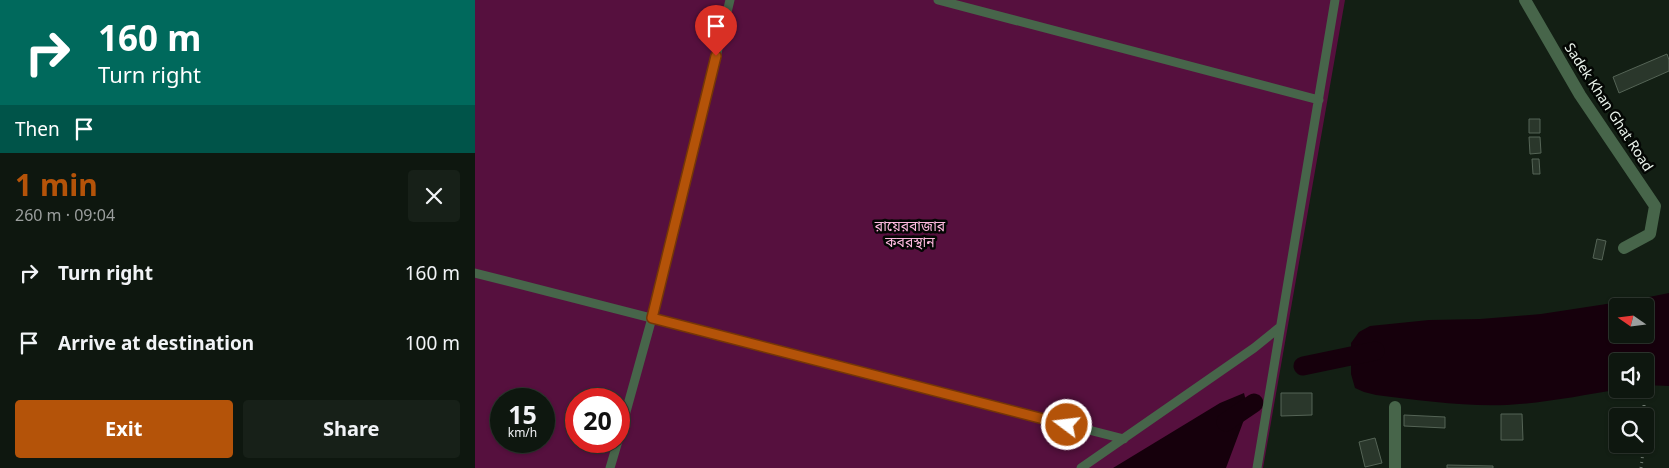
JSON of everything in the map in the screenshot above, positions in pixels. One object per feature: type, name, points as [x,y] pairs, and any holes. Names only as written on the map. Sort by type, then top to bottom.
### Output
[{"type":"street","name":"Sadek Khan Ghat Road","points":[[1525,0],[1580,95],[1655,206],[1649,234],[1624,248]]},
{"type":"street","points":[[1395,407],[1395,468]]},
{"type":"lane","points":[[630,397],[652,318],[730,0]]},
{"type":"lane","points":[[938,0],[1319,100]]},
{"type":"lane","points":[[1257,468],[1335,0]]},
{"type":"lane","points":[[475,274],[1124,439]]},
{"type":"lane","points":[[1081,468],[1254,348],[1280,327]]},
{"type":"lane","points":[[610,468],[614,453]]},
{"type":"path","points":[[1641,468],[1643,453]]},
{"type":"green space","name":"রায়েরবাজার কবরস্থান","points":[[475,0],[1345,0],[1263,468],[475,468]]},
{"type":"shaded area","points":[[1669,293],[1669,386],[1654,385],[1654,353],[1609,353],[1609,391],[1521,404],[1475,405],[1441,403],[1376,395],[1355,388],[1351,374],[1351,343],[1359,332],[1370,326],[1429,320],[1480,319],[1541,314],[1609,304],[1609,343],[1654,343],[1654,298],[1644,298]]},
{"type":"shaded area","points":[[1244,393],[1248,409],[1226,468],[1113,468],[1220,403]]},
{"type":"building","points":[[1667,54],[1669,71],[1619,93],[1613,77]]},
{"type":"building","points":[[1529,119],[1540,119],[1540,133],[1529,133]]},
{"type":"building","points":[[1529,137],[1540,137],[1541,153],[1530,154]]},
{"type":"building","points":[[1532,159],[1539,159],[1540,174],[1533,174]]},
{"type":"building","points":[[1597,239],[1606,241],[1602,260],[1593,258]]},
{"type":"building","points":[[1281,393],[1312,393],[1312,415],[1281,416]]},
{"type":"building","points":[[1501,414],[1522,414],[1523,440],[1501,440]]},
{"type":"building","points":[[1404,415],[1445,417],[1445,428],[1404,426]]},
{"type":"building","points":[[1375,438],[1382,463],[1365,467],[1359,442]]},
{"type":"building","points":[[1447,465],[1493,466],[1493,468],[1447,468]]},
{"type":"waterway","points":[[1303,366],[1375,351]]},
{"type":"waterway","points":[[1226,422],[1254,403]]},
{"type":"route","points":[[716,56],[652,318],[1067,425]]}]
